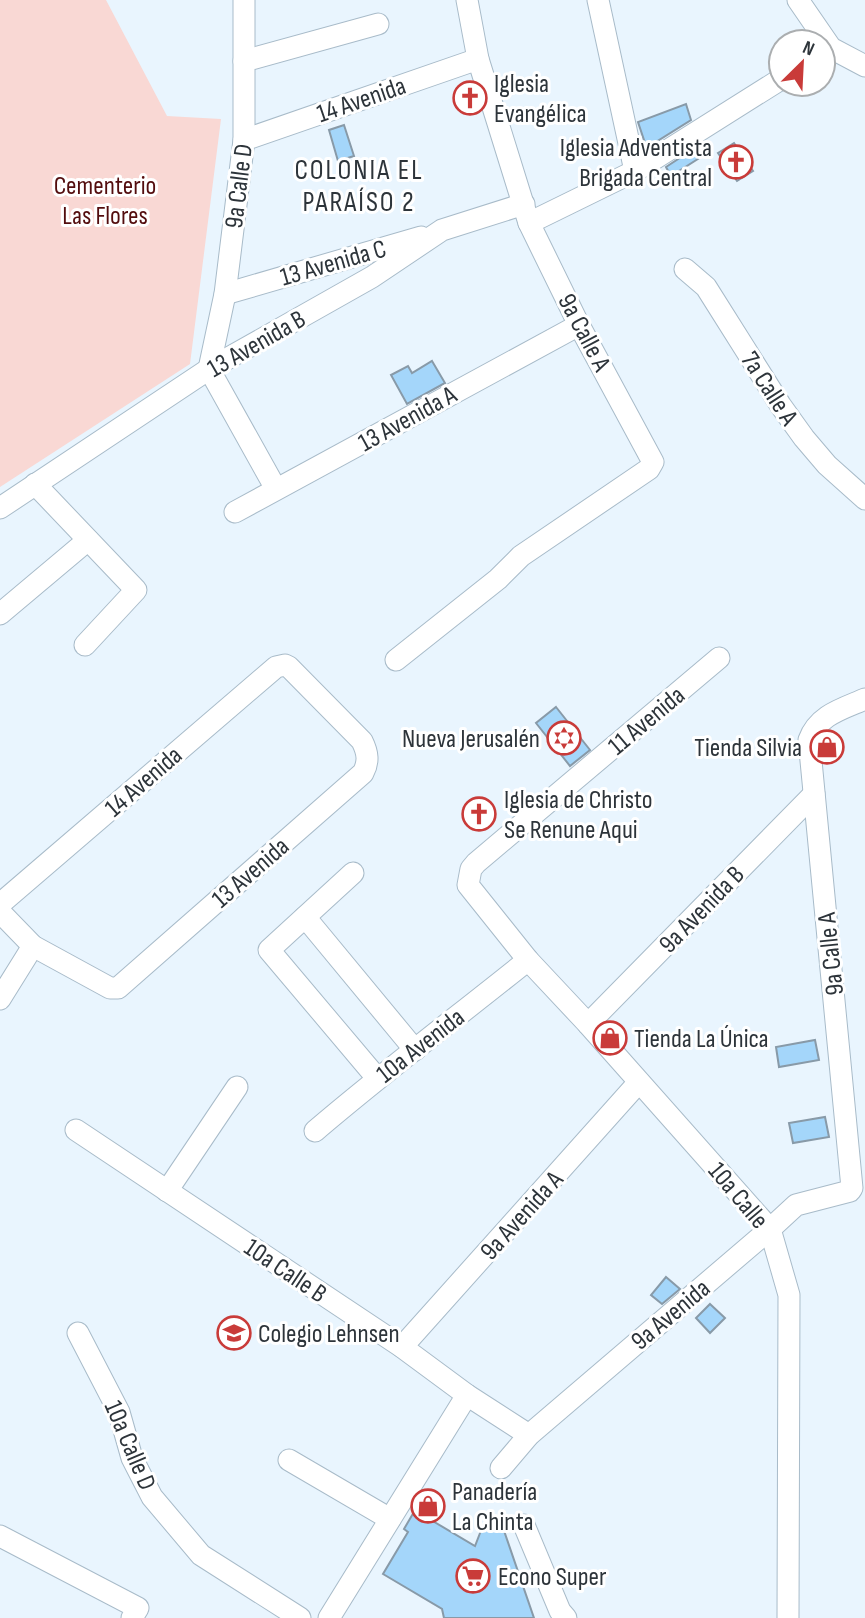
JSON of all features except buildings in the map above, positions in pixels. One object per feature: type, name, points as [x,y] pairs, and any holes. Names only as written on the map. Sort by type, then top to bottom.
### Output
[{"type":"street","name":"9a Calle D","points":[[209,369],[225,295],[244,140],[244,0]]},
{"type":"street","name":"9a Calle A","points":[[396,660],[498,579],[522,556],[649,469],[653,458],[579,325],[526,213],[478,59],[467,0]]},
{"type":"street","points":[[598,0],[635,171]]},
{"type":"street","points":[[800,1],[815,28]]},
{"type":"street","points":[[244,61],[379,24]]},
{"type":"street","points":[[837,54],[864,64]]},
{"type":"street","name":"14 Avenida","points":[[244,140],[478,59]]},
{"type":"street","name":"13 Avenida B","points":[[0,508],[209,369],[372,277],[442,230],[526,213],[635,171],[767,88]]},
{"type":"street","name":"13 Avenida C","points":[[225,295],[442,230]]},
{"type":"street","name":"7a Calle A","points":[[685,270],[706,287],[781,406],[809,445],[865,499]]},
{"type":"street","name":"13 Avenida A","points":[[235,512],[579,325]]},
{"type":"street","points":[[209,369],[276,489]]},
{"type":"street","points":[[35,484],[136,590],[85,645]]},
{"type":"street","points":[[0,614],[89,540]]},
{"type":"street","name":"11 Avenida","points":[[476,863],[719,658]]},
{"type":"street","name":"14 Avenida","points":[[0,904],[276,667],[289,667]]},
{"type":"street","name":"13 Avenida","points":[[33,946],[110,988],[118,988],[363,773],[368,757],[362,741],[289,667]]},
{"type":"street","name":"9a Calle A","points":[[853,1185],[809,740],[816,725],[831,714],[865,699]]},
{"type":"street","name":"9a Avenida B","points":[[588,1024],[814,794]]},
{"type":"street","name":"10a Calle","points":[[476,863],[468,881],[469,888],[528,960],[771,1229],[789,1295],[788,1618]]},
{"type":"street","points":[[354,873],[270,948],[270,952],[377,1078]]},
{"type":"street","points":[[0,912],[33,946],[0,999]]},
{"type":"street","points":[[305,917],[415,1050]]},
{"type":"street","name":"10a Avenida","points":[[315,1131],[377,1078],[528,960]]},
{"type":"street","name":"9a Avenida A","points":[[402,1347],[639,1082]]},
{"type":"street","points":[[167,1191],[237,1087]]},
{"type":"street","name":"10a Calle B","points":[[76,1130],[529,1435]]},
{"type":"street","name":"9a Avenida","points":[[501,1468],[529,1435],[796,1205],[850,1191],[853,1185]]},
{"type":"street","name":"10a Calle D","points":[[78,1333],[119,1412],[132,1458],[152,1497],[201,1555],[300,1618]]},
{"type":"street","points":[[329,1618],[467,1395]]},
{"type":"street","points":[[289,1460],[390,1519]]},
{"type":"street","points":[[524,1525],[560,1611],[566,1618]]},
{"type":"street","points":[[0,1536],[138,1608],[132,1618]]},
{"type":"green space","name":"Cementerio Las Flores","points":[[0,0],[106,0],[167,116],[221,119],[190,364],[0,487]]},
{"type":"place","name":"Iglesia Evangélica","points":[[470,98]]},
{"type":"place","name":"Iglesia Adventista Brigada Central","points":[[736,162]]},
{"type":"place","name":"Nueva Jerusalén","points":[[564,738]]},
{"type":"place","name":"Tienda Silvia","points":[[827,747]]},
{"type":"place","name":"Iglesia de Christo Se Renune Aqui","points":[[479,814]]},
{"type":"place","name":"Tienda La Única","points":[[610,1038]]},
{"type":"place","name":"Colegio Lehnsen","points":[[234,1333]]},
{"type":"place","name":"Panadería La Chinta","points":[[428,1506]]},
{"type":"place","name":"Econo Super","points":[[473,1576]]},
{"type":"district","name":"COLONIA EL PARAÍSO 2","points":[[359,185]]}]
